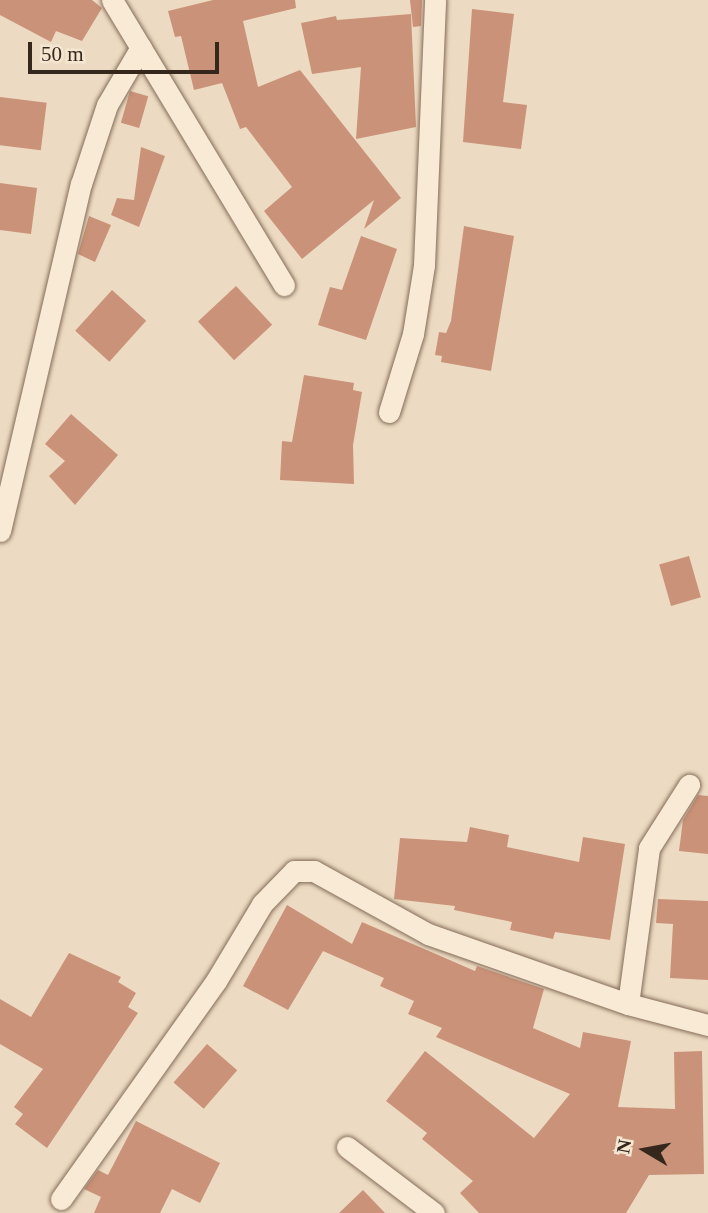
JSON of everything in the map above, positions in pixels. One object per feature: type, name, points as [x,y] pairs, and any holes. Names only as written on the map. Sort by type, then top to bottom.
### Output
[{"type":"street","points":[[112,0],[284,285]]},
{"type":"street","points":[[389,412],[413,334],[424,265],[435,0]]},
{"type":"street","points":[[0,531],[80,184],[107,105],[141,47]]},
{"type":"street","points":[[628,1004],[649,848],[689,785]]},
{"type":"street","points":[[61,1199],[216,981],[262,904],[294,871],[314,871],[428,934],[628,1004],[708,1025]]},
{"type":"street","points":[[347,1147],[434,1213]]},
{"type":"building","points":[[0,0],[92,0],[102,8],[82,41],[56,31],[51,42],[0,15]]},
{"type":"building","points":[[213,0],[295,0],[296,8],[243,21],[258,87],[300,70],[401,198],[364,229],[374,200],[302,259],[264,211],[292,187],[246,127],[240,129],[222,83],[194,90],[181,36],[175,37],[168,11]]},
{"type":"building","points":[[410,0],[422,0],[421,26],[413,27]]},
{"type":"building","points":[[472,9],[514,14],[503,102],[527,105],[521,149],[463,142]]},
{"type":"building","points":[[411,14],[416,127],[356,139],[361,67],[312,74],[301,23],[336,16],[337,20]]},
{"type":"building","points":[[130,91],[148,96],[139,128],[121,123]]},
{"type":"building","points":[[0,97],[47,103],[41,150],[0,145]]},
{"type":"building","points":[[141,147],[165,156],[139,227],[111,215],[117,198],[134,200]]},
{"type":"building","points":[[0,183],[37,188],[31,234],[0,230]]},
{"type":"building","points":[[89,216],[111,225],[95,262],[78,254]]},
{"type":"building","points":[[464,226],[514,236],[491,371],[441,362],[442,356],[435,355],[439,332],[446,333],[451,321]]},
{"type":"building","points":[[361,236],[397,249],[366,340],[318,325],[330,287],[342,290]]},
{"type":"building","points":[[236,286],[272,325],[234,360],[198,321]]},
{"type":"building","points":[[112,290],[146,321],[109,362],[75,331]]},
{"type":"building","points":[[304,375],[354,383],[353,390],[362,392],[353,445],[354,484],[280,480],[282,441],[292,442]]},
{"type":"building","points":[[71,414],[118,455],[75,505],[49,476],[65,461],[45,444]]},
{"type":"building","points":[[689,556],[701,597],[671,606],[659,565]]},
{"type":"building","points":[[698,795],[708,796],[708,854],[679,851],[683,820]]},
{"type":"building","points":[[470,827],[509,835],[507,847],[579,862],[583,837],[625,844],[610,940],[555,932],[553,939],[510,930],[512,922],[454,910],[455,906],[394,899],[400,838],[467,842]]},
{"type":"building","points":[[658,899],[708,901],[708,980],[670,978],[673,924],[656,923]]},
{"type":"building","points":[[287,905],[352,944],[362,922],[475,971],[477,966],[544,989],[533,1028],[580,1048],[583,1032],[631,1041],[618,1107],[675,1109],[674,1052],[702,1051],[704,1174],[649,1175],[626,1213],[479,1213],[460,1193],[473,1181],[422,1139],[427,1133],[386,1101],[425,1051],[534,1138],[570,1094],[436,1037],[442,1028],[408,1014],[414,1001],[380,986],[384,978],[323,951],[288,1010],[243,986]]},
{"type":"building","points":[[69,953],[121,977],[118,982],[136,993],[128,1007],[138,1013],[47,1148],[15,1124],[23,1114],[14,1107],[43,1069],[0,1044],[0,999],[31,1017]]},
{"type":"building","points":[[207,1044],[237,1070],[204,1109],[174,1082]]},
{"type":"building","points":[[136,1121],[220,1163],[200,1203],[172,1189],[160,1213],[94,1213],[101,1197],[84,1189],[98,1170],[108,1175]]},
{"type":"building","points":[[363,1190],[385,1213],[339,1213]]}]
